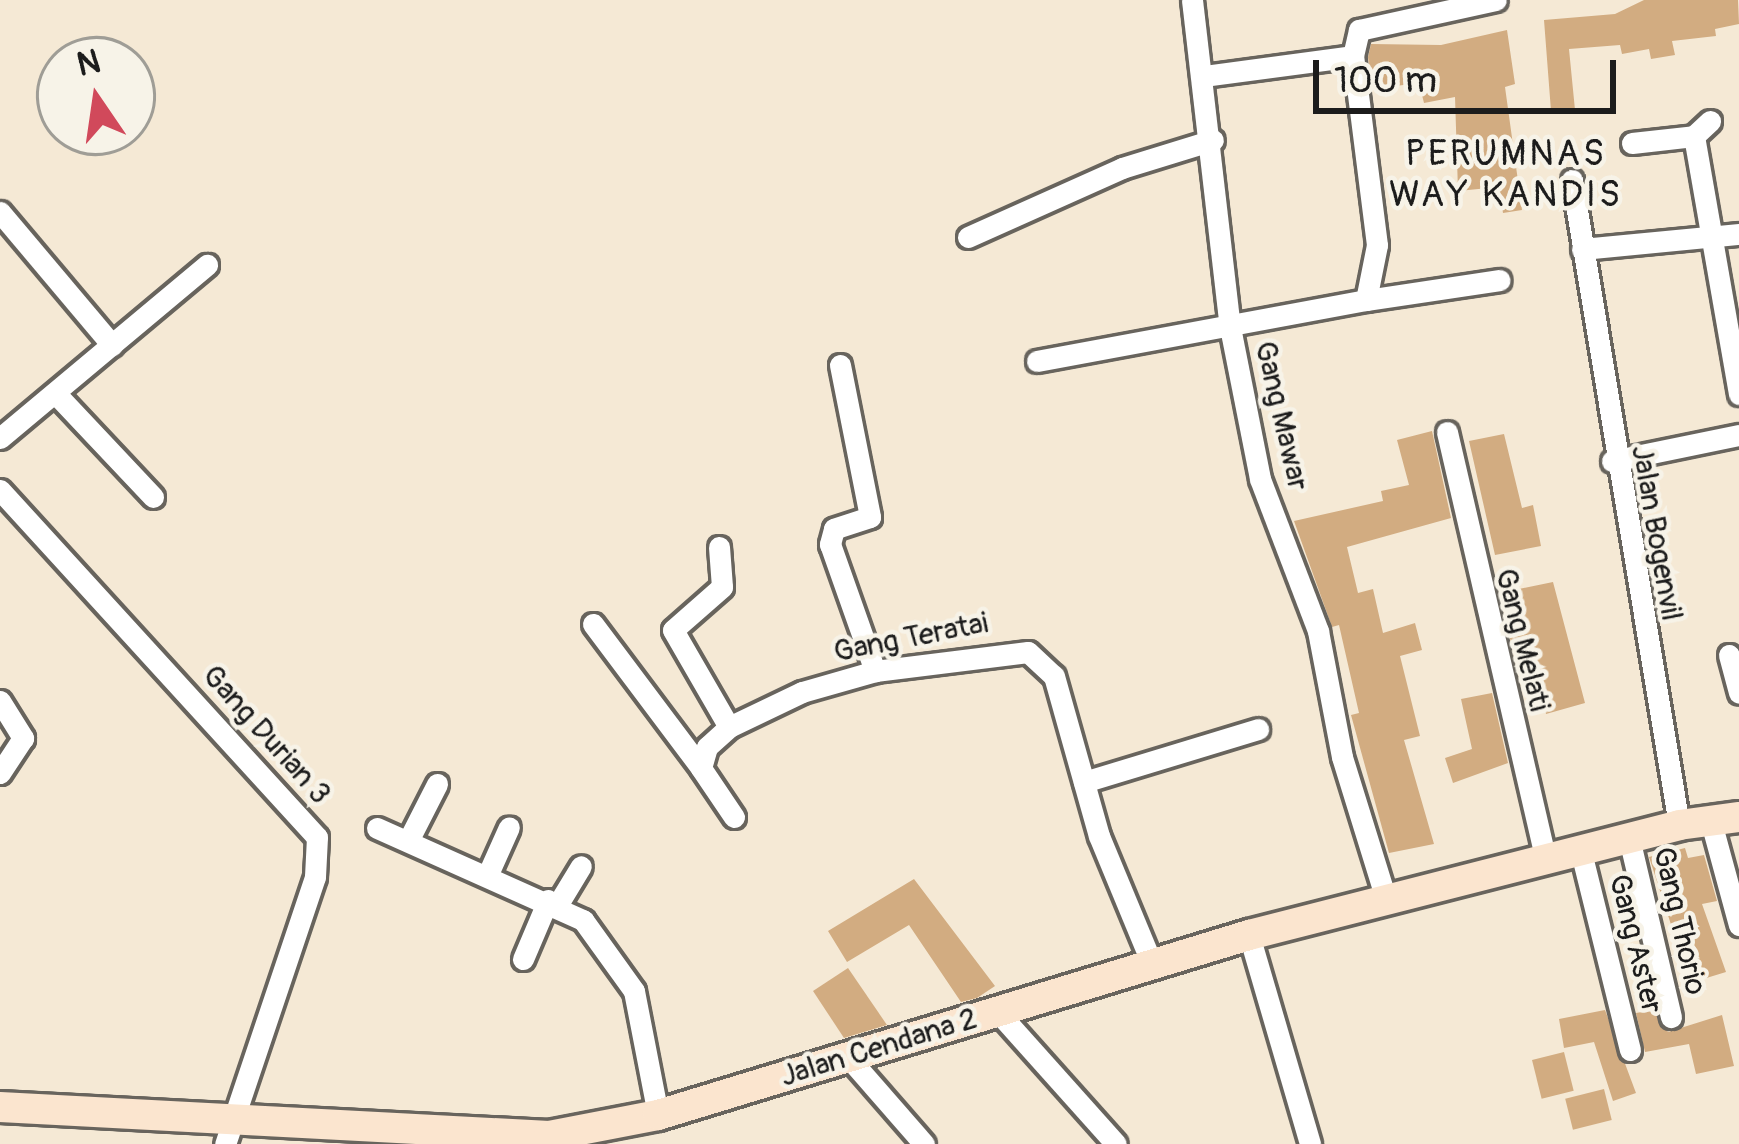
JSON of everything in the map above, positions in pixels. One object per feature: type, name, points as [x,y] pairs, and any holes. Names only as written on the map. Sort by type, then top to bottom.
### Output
[{"type":"street","name":"Gang Mawar","points":[[1192,0],[1213,140],[1229,322],[1260,479],[1318,631],[1342,757],[1387,902]]},
{"type":"street","points":[[1366,300],[1377,245],[1353,56],[1359,30],[1384,9],[1496,0]]},
{"type":"street","points":[[1204,76],[1353,56]]},
{"type":"street","points":[[1631,143],[1702,129],[1710,237],[1739,394]]},
{"type":"street","points":[[968,237],[1122,168],[1213,140]]},
{"type":"street","name":"Jalan Bogenvil","points":[[1572,180],[1612,461],[1678,825]]},
{"type":"street","points":[[0,212],[112,345]]},
{"type":"street","points":[[1582,249],[1739,234]]},
{"type":"street","points":[[0,439],[206,266]]},
{"type":"street","points":[[1036,361],[1229,322],[1500,280]]},
{"type":"street","points":[[840,365],[870,517],[834,529],[830,544],[874,671]]},
{"type":"street","points":[[57,394],[153,497]]},
{"type":"street","name":"Gang Melati","points":[[1447,432],[1546,860]]},
{"type":"street","points":[[1612,461],[1739,435]]},
{"type":"street","name":"Gang Durian 3","points":[[0,490],[317,837],[315,877],[229,1134]]},
{"type":"street","points":[[701,768],[707,747],[729,727],[673,630],[722,586],[719,547]]},
{"type":"street","points":[[593,624],[734,817]]},
{"type":"street","name":"Gang Teratai","points":[[729,727],[802,692],[874,671],[1028,652],[1054,676],[1084,782],[1152,964]]},
{"type":"street","points":[[1729,655],[1739,693]]},
{"type":"street","points":[[0,701],[23,738],[0,773]]},
{"type":"street","points":[[1084,782],[1258,729]]},
{"type":"street","points":[[408,841],[437,784]]},
{"type":"street","points":[[1725,819],[1739,925]]},
{"type":"street","name":"Jalan Cendana 2","points":[[0,1107],[229,1134],[549,1140],[658,1115],[1249,935],[1678,825],[1725,819]]},
{"type":"street","points":[[488,874],[509,827]]},
{"type":"street","points":[[377,828],[553,902],[583,920],[634,992],[658,1115]]},
{"type":"street","name":"Gang Thorio","points":[[1629,838],[1671,1017]]},
{"type":"street","name":"Gang Aster","points":[[1582,851],[1630,1050]]},
{"type":"street","points":[[523,959],[553,902],[580,866]]},
{"type":"street","points":[[1249,935],[1310,1144]]},
{"type":"street","points":[[997,1010],[1110,1138],[1084,1144]]},
{"type":"street","points":[[849,1058],[924,1144]]},
{"type":"building","points":[[1644,0],[1738,0],[1739,24],[1715,29],[1716,36],[1672,41],[1675,55],[1651,59],[1649,49],[1622,54],[1620,45],[1569,49],[1575,110],[1551,111],[1544,20],[1615,14]]},
{"type":"building","points":[[1507,30],[1515,84],[1505,87],[1522,210],[1503,213],[1499,187],[1458,191],[1455,97],[1424,103],[1419,83],[1372,89],[1368,57],[1371,44],[1441,45]]},
{"type":"building","points":[[1432,431],[1451,518],[1347,547],[1358,593],[1373,589],[1383,633],[1415,623],[1422,650],[1400,656],[1420,736],[1404,740],[1434,844],[1389,853],[1351,715],[1359,713],[1339,625],[1332,627],[1294,521],[1383,501],[1381,491],[1409,485],[1397,440]]},
{"type":"building","points":[[1504,434],[1522,508],[1533,505],[1541,546],[1495,555],[1469,441]]},
{"type":"building","points":[[1553,582],[1585,703],[1546,714],[1534,655],[1514,657],[1510,638],[1524,635],[1514,590]]},
{"type":"building","points":[[1492,693],[1508,763],[1453,783],[1445,758],[1472,749],[1461,699]]},
{"type":"building","points":[[1685,848],[1688,858],[1704,855],[1717,901],[1702,904],[1726,972],[1690,983],[1649,857]]},
{"type":"building","points":[[914,879],[995,986],[977,998],[961,1002],[909,925],[847,962],[828,931]]},
{"type":"building","points":[[848,968],[887,1025],[844,1038],[813,991]]},
{"type":"building","points":[[1605,1010],[1636,1093],[1613,1101],[1594,1042],[1564,1048],[1559,1019]]},
{"type":"building","points":[[1654,1010],[1668,1032],[1722,1015],[1734,1066],[1696,1074],[1689,1044],[1645,1052],[1636,1013]]},
{"type":"building","points":[[1564,1052],[1574,1091],[1542,1099],[1532,1060]]},
{"type":"building","points":[[1604,1089],[1612,1120],[1573,1130],[1565,1099]]},
{"type":"district","name":"PERUMNAS WAY KANDIS","points":[[1506,174]]}]
